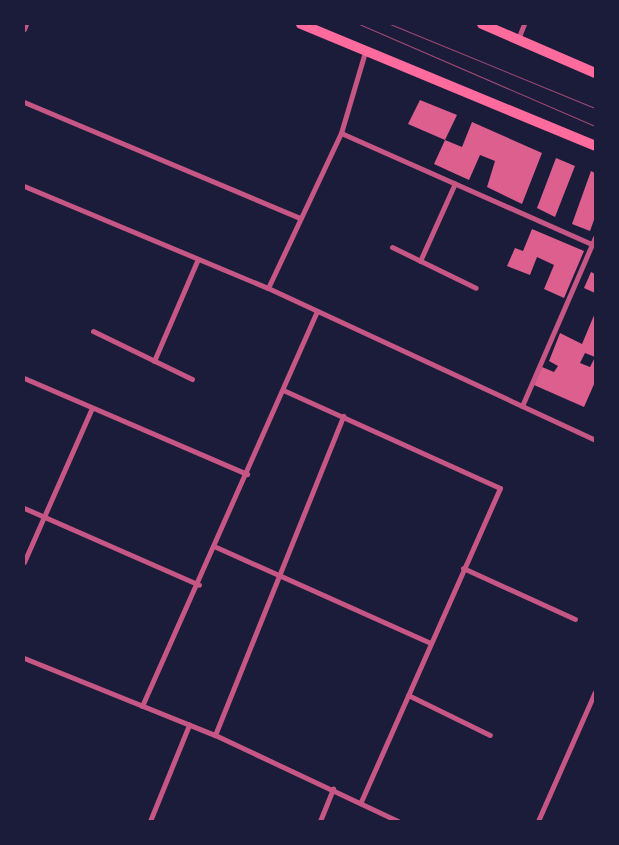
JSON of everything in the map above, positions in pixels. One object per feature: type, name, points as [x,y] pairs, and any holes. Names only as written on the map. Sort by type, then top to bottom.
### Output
[{"type":"main road","points":[[301,24],[595,146]]},
{"type":"main road","points":[[482,24],[595,73]]},
{"type":"street","points":[[24,29],[26,24]]},
{"type":"street","points":[[518,40],[524,24]]},
{"type":"street","points":[[268,288],[341,133],[365,52]]},
{"type":"street","points":[[24,102],[300,218]]},
{"type":"street","points":[[341,133],[592,244]]},
{"type":"street","points":[[420,261],[454,183]]},
{"type":"street","points":[[24,186],[268,288],[595,440]]},
{"type":"street","points":[[522,406],[595,237]]},
{"type":"street","points":[[392,247],[476,288]]},
{"type":"street","points":[[154,361],[198,259]]},
{"type":"street","points":[[142,706],[199,586],[317,311]]},
{"type":"street","points":[[93,331],[192,379]]},
{"type":"street","points":[[24,378],[247,474]]},
{"type":"street","points":[[283,390],[500,488],[361,802]]},
{"type":"street","points":[[24,562],[92,408]]},
{"type":"street","points":[[215,735],[276,574],[343,416]]},
{"type":"street","points":[[24,508],[199,586]]},
{"type":"street","points":[[216,547],[431,643]]},
{"type":"street","points":[[463,568],[575,619]]},
{"type":"street","points":[[24,658],[215,735],[398,821]]},
{"type":"street","points":[[538,821],[595,692]]},
{"type":"street","points":[[408,695],[490,735]]},
{"type":"street","points":[[150,821],[189,725]]},
{"type":"street","points":[[320,821],[333,789]]},
{"type":"building","points":[[420,100],[457,115],[445,140],[408,124]]},
{"type":"building","points":[[472,122],[542,153],[522,204],[487,187],[495,161],[480,155],[469,180],[434,164],[445,140],[462,147]]},
{"type":"building","points":[[556,158],[575,166],[555,217],[537,208]]},
{"type":"building","points":[[591,171],[595,173],[595,217],[590,231],[572,224]]},
{"type":"building","points":[[532,229],[584,251],[564,298],[544,289],[554,265],[537,257],[530,275],[507,266],[515,248],[523,251]]},
{"type":"building","points":[[591,272],[595,274],[595,293],[584,288]]},
{"type":"building","points":[[595,313],[595,357],[595,382],[584,407],[534,385],[542,367],[554,372],[558,366],[549,361],[560,333],[582,344]],"holes":[[[585,353],[595,357],[590,367],[580,363]]]},
{"type":"tram line","points":[[359,24],[595,126]]},
{"type":"tram line","points":[[390,24],[595,108]]}]
